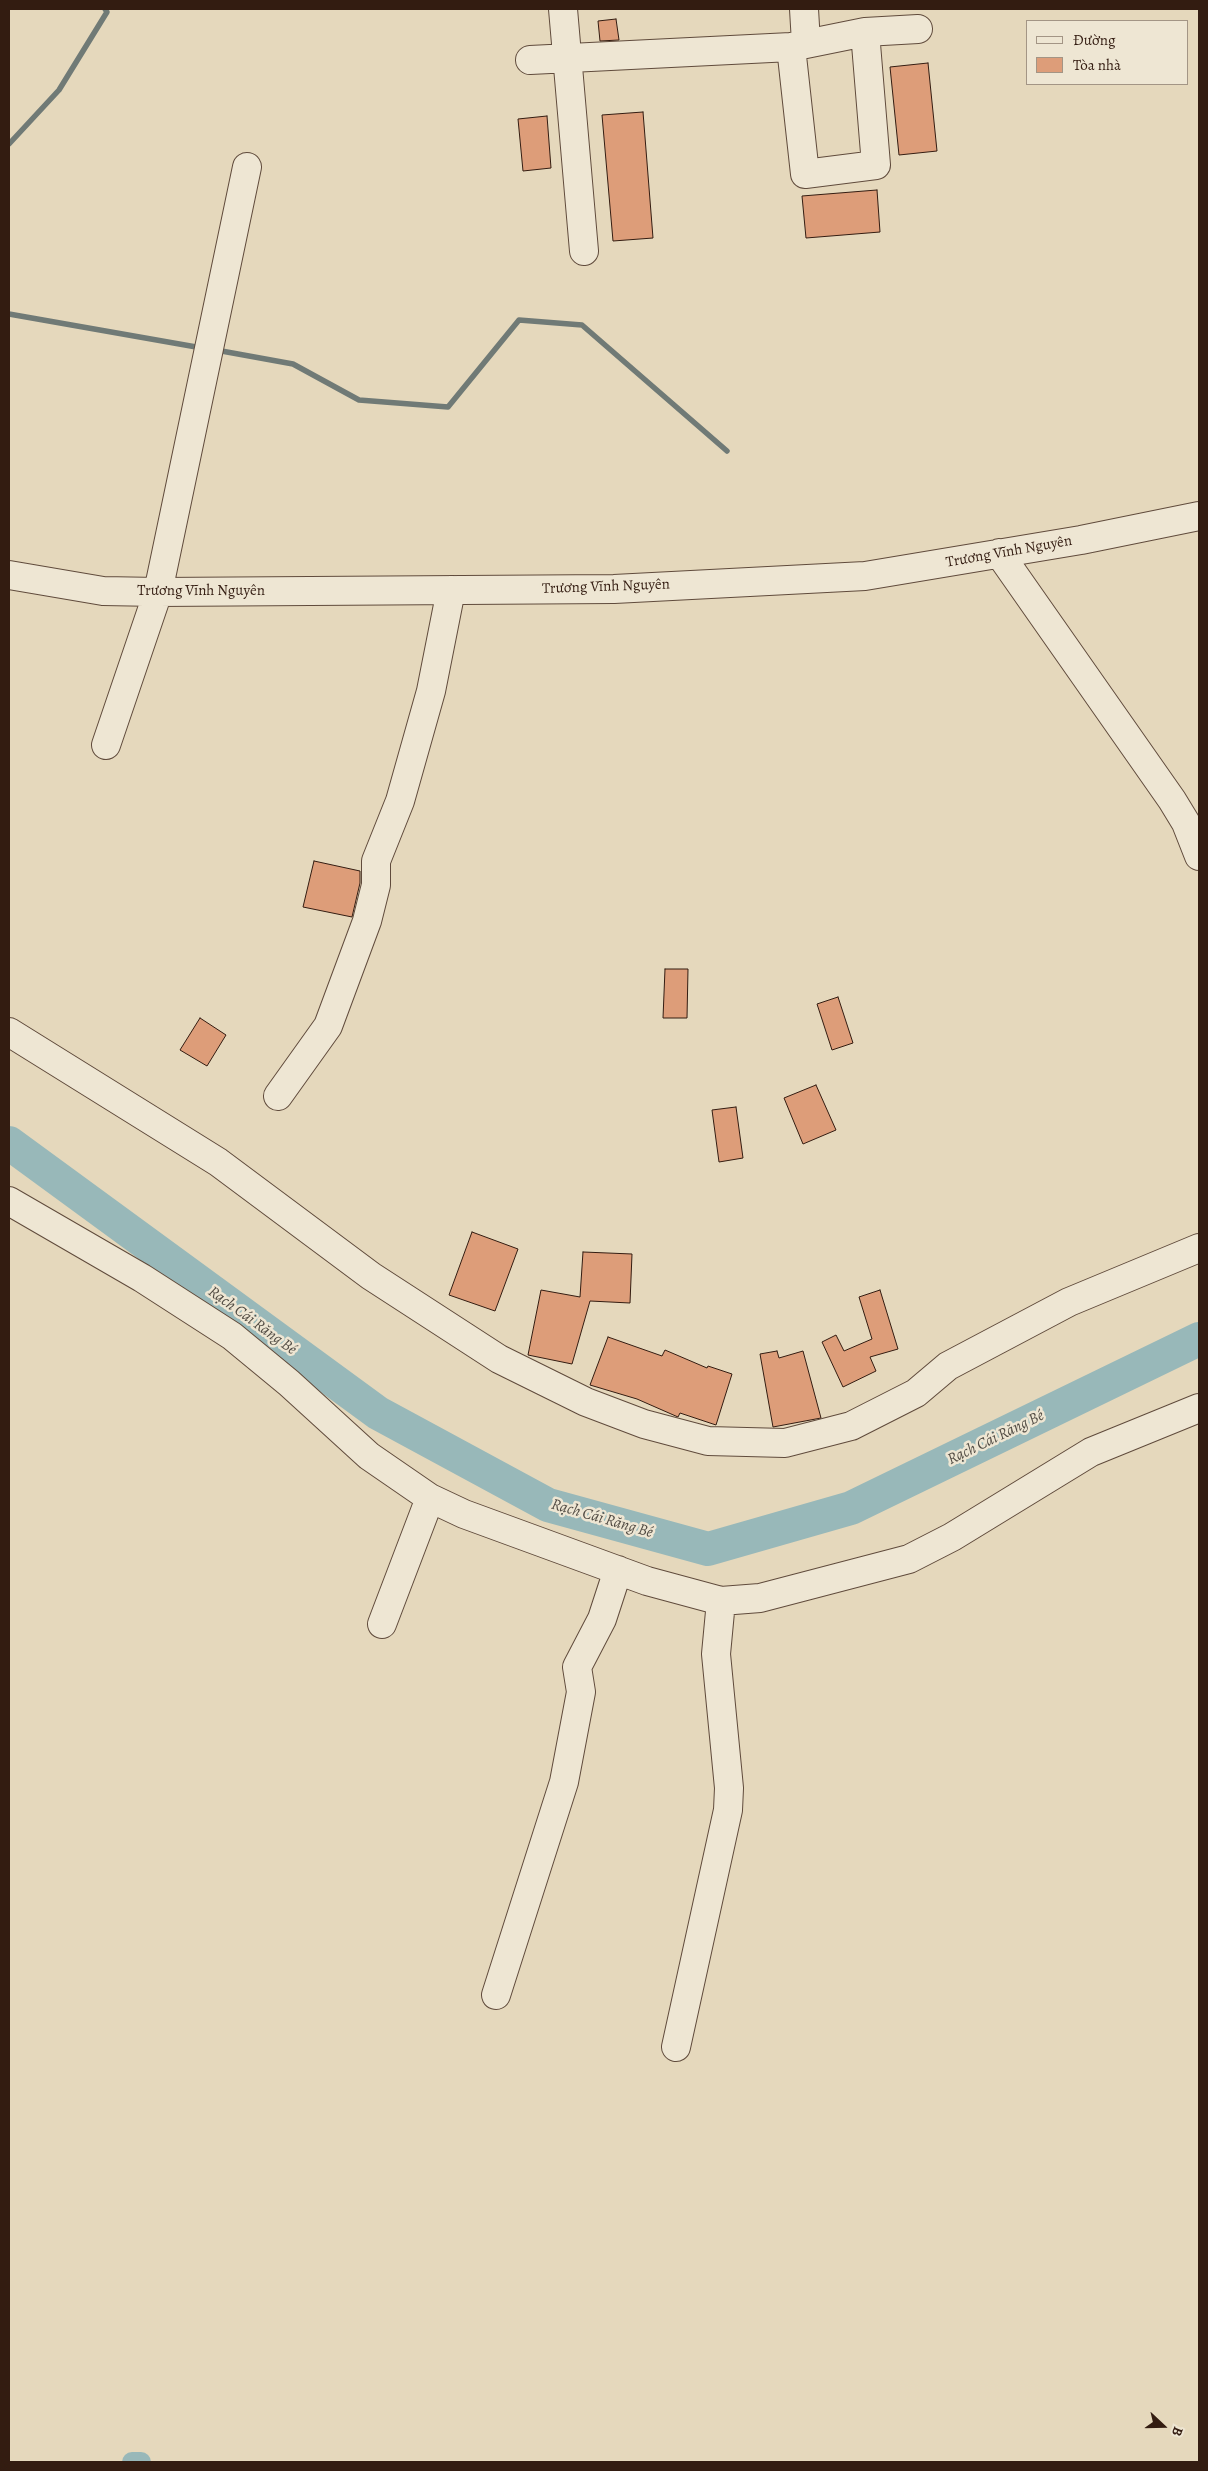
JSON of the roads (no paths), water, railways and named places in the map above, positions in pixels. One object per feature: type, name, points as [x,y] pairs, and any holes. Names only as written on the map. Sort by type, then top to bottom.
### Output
[{"type":"street","points":[[563,9],[584,251]]},
{"type":"street","points":[[804,9],[798,45],[805,174],[876,166],[866,32]]},
{"type":"street","points":[[530,60],[798,45],[866,32],[918,29]]},
{"type":"street","points":[[106,745],[158,592],[247,167]]},
{"type":"street","name":"Trương Vĩnh Nguyên","points":[[9,575],[104,591],[614,589],[865,576],[1081,540],[1199,516]]},
{"type":"street","points":[[999,553],[1172,800],[1186,823],[1199,856]]},
{"type":"street","points":[[278,1096],[328,1026],[367,921],[376,884],[376,861],[400,801],[431,691],[452,590]]},
{"type":"street","points":[[9,1032],[218,1162],[371,1276],[499,1359],[586,1402],[644,1424],[708,1441],[785,1444],[851,1426],[916,1393],[948,1366],[1060,1306],[1199,1248]]},
{"type":"street","points":[[9,1201],[142,1278],[232,1336],[289,1383],[369,1456],[430,1498],[464,1514],[618,1570],[721,1601],[760,1598],[909,1559],[952,1537],[1091,1452],[1199,1408]]},
{"type":"street","points":[[382,1624],[430,1498]]},
{"type":"street","points":[[496,1995],[564,1782],[581,1692],[577,1667],[602,1619],[618,1570]]},
{"type":"street","points":[[676,2047],[728,1810],[729,1788],[716,1654],[721,1601]]},
{"type":"waterway","points":[[9,144],[59,90],[107,12],[105,9]]},
{"type":"waterway","points":[[9,314],[202,348]]},
{"type":"waterway","points":[[216,350],[293,364],[359,400],[448,407],[519,320],[582,325],[727,451]]},
{"type":"waterway","name":"Rạch Cái Răng Bé","points":[[9,1143],[378,1413],[548,1505],[708,1549],[851,1508],[1199,1339]]},
{"type":"waterway","points":[[132,2462],[141,2462]]}]
